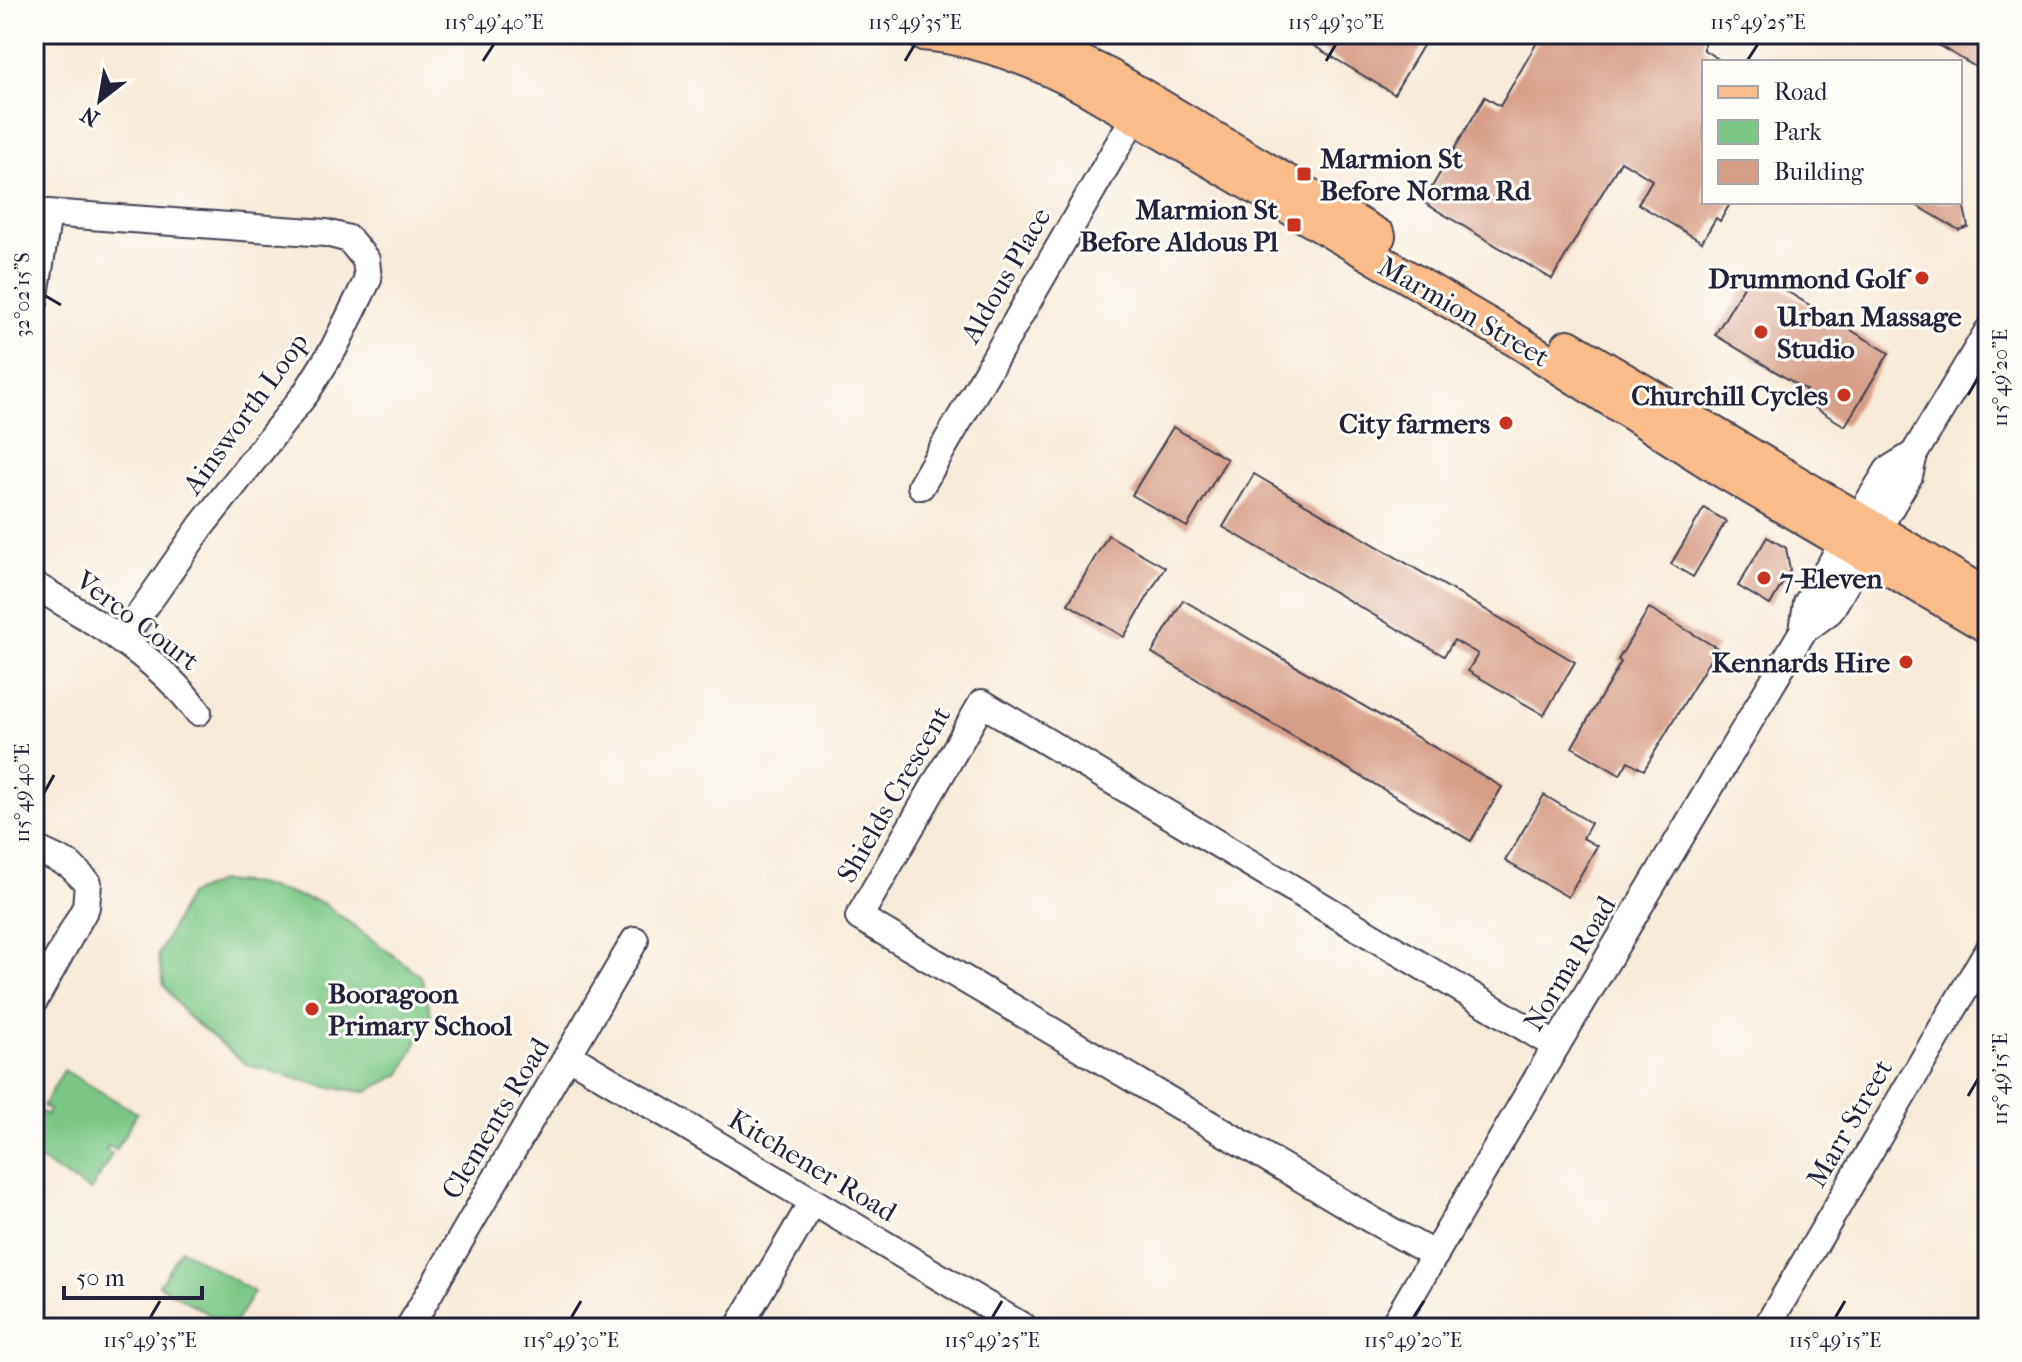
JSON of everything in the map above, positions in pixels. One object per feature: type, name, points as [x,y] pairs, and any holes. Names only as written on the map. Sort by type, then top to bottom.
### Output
[{"type":"main road","name":"Marmion Street","points":[[922,34],[1015,55],[1140,107],[1819,496],[1861,536],[1988,627]]},
{"type":"main road","name":"Marmion Street","points":[[1021,34],[1068,53],[1140,107]]},
{"type":"main road","name":"Marmion Street","points":[[1861,536],[1988,596]]},
{"type":"street","name":"Aldous Place","points":[[921,486],[1140,107]]},
{"type":"street","points":[[34,302],[41,213]]},
{"type":"street","name":"Ainsworth Loop","points":[[41,213],[326,233],[349,239],[366,260],[368,279],[334,348],[306,393],[202,525],[121,641]]},
{"type":"street","name":"Norma Road","points":[[1392,1328],[1803,631],[1830,611],[1888,470],[1914,454],[1988,331]]},
{"type":"street","name":"Verco Court","points":[[34,585],[121,641],[175,684],[198,712]]},
{"type":"street","name":"Shields Crescent","points":[[1435,1255],[859,917],[982,703],[1556,1046]]},
{"type":"street","points":[[34,848],[70,865],[88,883],[86,907],[34,1001]]},
{"type":"street","name":"Clements Road","points":[[409,1328],[635,940]]},
{"type":"street","name":"Marr Street","points":[[1766,1328],[1988,950]]},
{"type":"street","name":"Kitchener Road","points":[[569,1056],[1025,1328]]},
{"type":"street","points":[[738,1328],[812,1203]]},
{"type":"green space","points":[[220,881],[256,884],[323,903],[421,976],[431,1014],[401,1074],[366,1092],[326,1087],[246,1064],[186,1015],[164,985],[158,955],[188,895]]},
{"type":"green space","points":[[64,1070],[137,1113],[116,1150],[108,1146],[106,1150],[112,1154],[91,1191],[34,1157],[34,1120],[39,1111],[47,1115],[49,1110],[43,1106]]},
{"type":"green space","points":[[181,1249],[254,1292],[232,1328],[159,1285]]},
{"type":"building","points":[[1294,34],[1418,34],[1427,39],[1394,94]]},
{"type":"building","points":[[1542,34],[1704,34],[1704,50],[1720,60],[1702,60],[1702,204],[1730,204],[1720,221],[1716,218],[1702,242],[1638,204],[1652,180],[1621,161],[1552,279],[1423,202],[1485,97],[1500,106]]},
{"type":"building","points":[[1919,34],[1988,34],[1988,74]]},
{"type":"building","points":[[1963,202],[1968,227],[1959,230],[1914,204]]},
{"type":"building","points":[[1753,271],[1889,353],[1845,426],[1800,399],[1806,390],[1715,335]]},
{"type":"building","points":[[1173,427],[1227,459],[1187,527],[1132,495]]},
{"type":"building","points":[[1254,474],[1575,662],[1544,715],[1468,671],[1478,654],[1454,640],[1444,656],[1223,527]]},
{"type":"building","points":[[1704,508],[1726,521],[1693,577],[1671,564]]},
{"type":"building","points":[[1108,535],[1165,567],[1124,637],[1068,604]]},
{"type":"building","name":"7-Eleven","points":[[1767,537],[1786,548],[1790,570],[1770,605],[1738,586]]},
{"type":"building","points":[[1183,600],[1502,787],[1471,841],[1152,653]]},
{"type":"building","points":[[1649,608],[1717,648],[1644,770],[1628,761],[1620,775],[1572,747]]},
{"type":"building","points":[[1544,795],[1591,823],[1583,838],[1597,846],[1568,897],[1505,861]]},
{"type":"place","name":"Marmion St Before Norma Rd","points":[[1304,174]]},
{"type":"place","name":"Marmion St Before Aldous Pl","points":[[1294,225]]},
{"type":"place","name":"Drummond Golf","points":[[1922,278]]},
{"type":"place","name":"Urban Massage Studio","points":[[1761,332]]},
{"type":"place","name":"Churchill Cycles","points":[[1844,395]]},
{"type":"place","name":"City farmers","points":[[1506,423]]},
{"type":"place","name":"7-Eleven","points":[[1764,578]]},
{"type":"place","name":"Kennards Hire","points":[[1906,662]]},
{"type":"place","name":"Booragoon Primary School","points":[[312,1009]]}]
